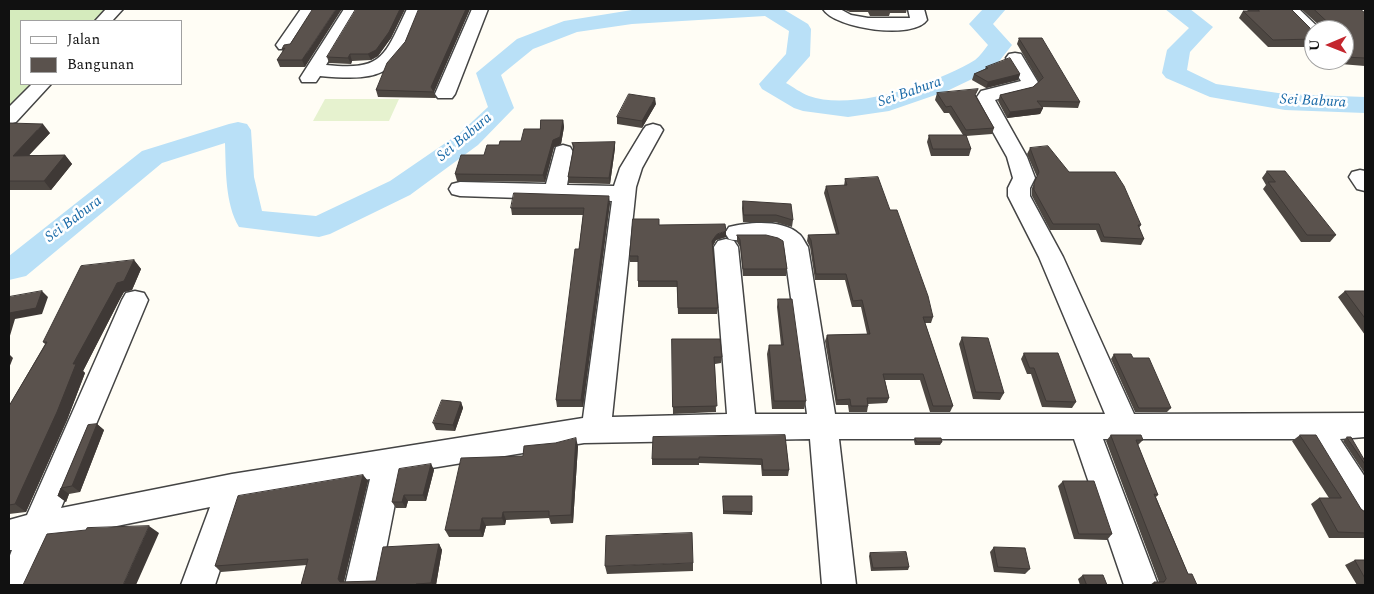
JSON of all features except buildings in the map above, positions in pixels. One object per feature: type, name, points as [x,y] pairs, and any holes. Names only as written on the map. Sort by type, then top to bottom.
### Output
[{"type":"street","points":[[104,20],[115,9]]},
{"type":"street","points":[[285,45],[309,9]]},
{"type":"street","points":[[352,9],[313,74],[379,68],[388,58],[415,9]]},
{"type":"street","points":[[445,94],[480,9]]},
{"type":"street","points":[[831,9],[834,14],[846,20],[899,24],[917,23],[920,20],[916,9]]},
{"type":"street","points":[[1290,9],[1304,22]]},
{"type":"street","points":[[1304,9],[1316,20]]},
{"type":"street","points":[[1015,58],[1028,76],[1030,84],[1019,89],[988,95],[984,100],[1017,157],[1024,178],[1019,188],[1019,196],[1051,257],[1124,425]]},
{"type":"street","points":[[9,118],[41,85]]},
{"type":"street","points":[[596,430],[624,194],[631,168],[653,130]]},
{"type":"street","points":[[555,192],[563,152]]},
{"type":"street","points":[[460,189],[624,194]]},
{"type":"street","points":[[742,426],[732,240],[784,234],[793,239],[823,426],[839,585]]},
{"type":"street","points":[[14,585],[40,527],[82,420],[136,300]]},
{"type":"street","points":[[9,535],[232,488],[389,461],[596,430],[742,426],[1124,425],[1318,427],[1365,424]]},
{"type":"street","points":[[1084,426],[1141,585]]},
{"type":"street","points":[[1318,427],[1365,504]]},
{"type":"street","points":[[362,585],[389,461]]},
{"type":"street","points":[[198,585],[232,488]]},
{"type":"green space","points":[[9,9],[114,9],[102,20],[20,20],[20,85],[38,85],[9,114]]},
{"type":"green space","points":[[325,99],[399,99],[389,121],[313,121]]},
{"type":"waterway","name":"Sei Babura","points":[[9,269],[15,268],[94,206],[152,157],[238,130],[240,177],[249,220],[319,227],[400,188],[469,139],[501,108],[488,73],[525,44],[572,26],[632,17],[769,9],[800,29],[798,56],[771,84],[803,103],[848,109],[889,103],[938,86],[985,64],[1001,45],[980,24],[995,9]]},
{"type":"waterway","name":"Sei Babura","points":[[1176,9],[1202,27],[1179,50],[1174,73],[1210,90],[1285,102],[1365,105]]}]
